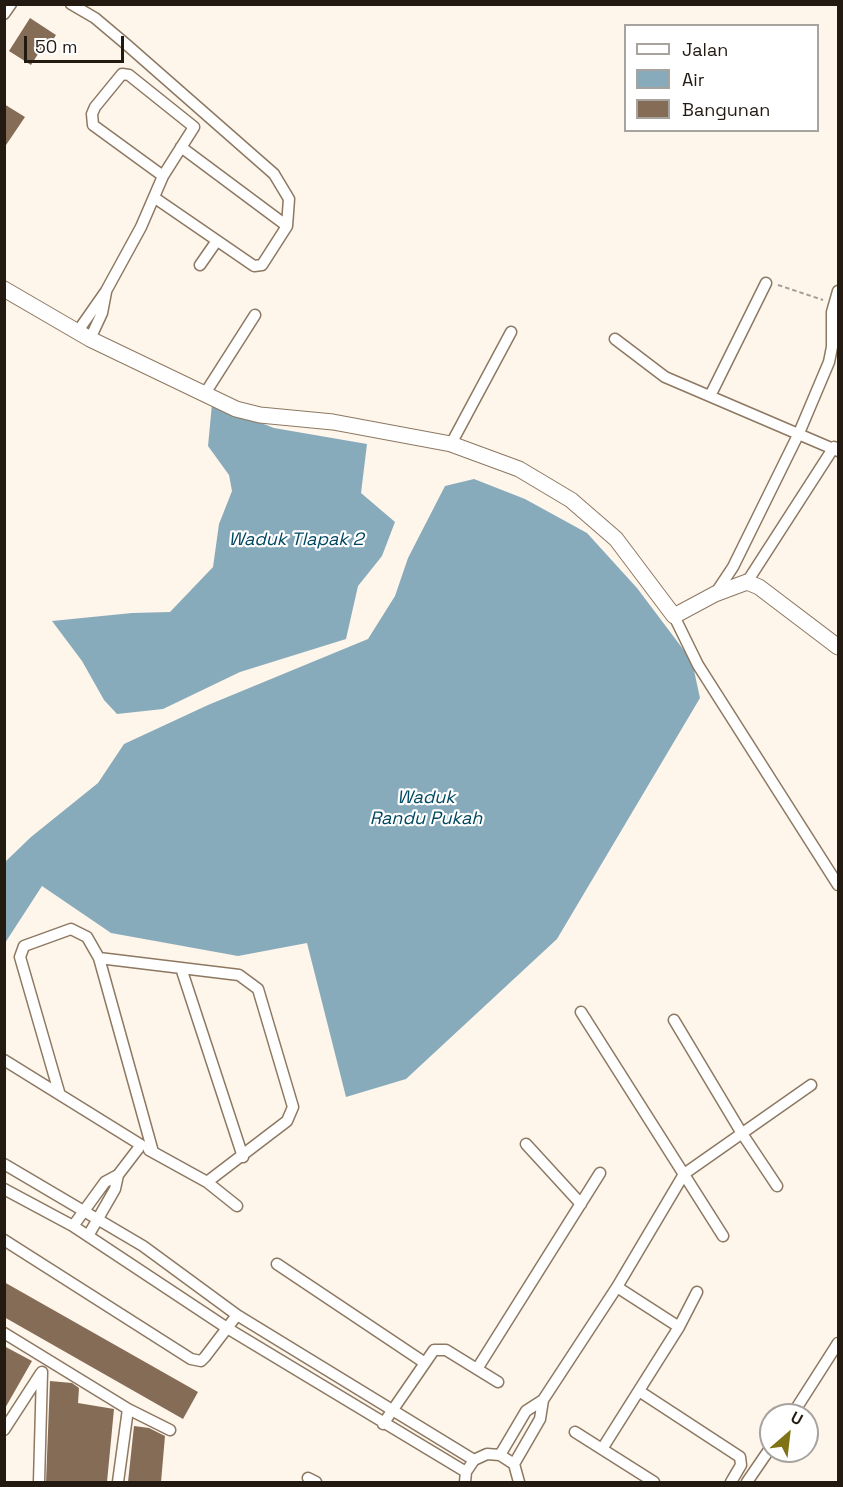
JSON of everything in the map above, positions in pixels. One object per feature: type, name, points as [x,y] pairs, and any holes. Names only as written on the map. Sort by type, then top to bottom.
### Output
[{"type":"main road","points":[[4,289],[84,335],[237,409],[260,415],[333,422],[451,444],[519,469],[572,500],[616,539],[674,616],[715,594],[747,582],[759,587],[838,647]]},
{"type":"street","points":[[4,14],[11,4]]},
{"type":"street","points":[[71,4],[95,18],[274,174],[283,185],[289,199],[287,226],[259,267],[254,266],[155,198]]},
{"type":"street","points":[[163,176],[93,125],[95,107],[124,73],[194,125]]},
{"type":"street","points":[[84,335],[102,313],[106,291],[155,198],[163,176],[202,113]]},
{"type":"street","points":[[181,147],[287,226]]},
{"type":"street","points":[[200,265],[216,242]]},
{"type":"street","points":[[710,396],[766,283]]},
{"type":"street","points":[[715,594],[733,567],[799,433],[829,362],[838,291]]},
{"type":"street","points":[[204,395],[255,315]]},
{"type":"street","points":[[451,444],[511,332]]},
{"type":"street","points":[[615,339],[664,377],[836,449],[747,582]]},
{"type":"street","points":[[674,616],[698,665],[838,885]]},
{"type":"street","points":[[59,1092],[20,957],[24,946],[71,929],[87,937],[99,958],[153,1152]]},
{"type":"street","points":[[99,958],[238,975],[258,989],[293,1107],[287,1121],[243,1157],[207,1182]]},
{"type":"street","points":[[181,968],[243,1157]]},
{"type":"street","points":[[581,1012],[723,1236]]},
{"type":"street","points":[[674,1020],[741,1132],[777,1186]]},
{"type":"street","points":[[4,1060],[59,1092],[141,1145],[207,1182],[237,1206]]},
{"type":"street","points":[[500,1455],[526,1411],[543,1400],[617,1287],[684,1174],[811,1085]]},
{"type":"street","points":[[526,1144],[581,1204]]},
{"type":"street","points":[[73,1226],[105,1182],[118,1175],[141,1145]]},
{"type":"street","points":[[4,1164],[143,1246],[237,1315],[474,1460]]},
{"type":"street","points":[[477,1369],[600,1173]]},
{"type":"street","points":[[88,1236],[115,1189],[118,1175]]},
{"type":"street","points":[[4,1189],[73,1226],[227,1328],[465,1477],[474,1460],[487,1454],[500,1455],[514,1464],[519,1482]]},
{"type":"street","points":[[4,1240],[191,1359],[201,1362],[237,1315]]},
{"type":"street","points":[[277,1264],[425,1363]]},
{"type":"street","points":[[617,1287],[680,1327]]},
{"type":"street","points":[[602,1449],[680,1327],[697,1292]]},
{"type":"street","points":[[4,1334],[128,1408],[170,1430]]},
{"type":"street","points":[[800,1403],[838,1343]]},
{"type":"street","points":[[383,1424],[434,1350],[439,1348],[498,1382]]},
{"type":"street","points":[[4,1430],[48,1360]]},
{"type":"street","points":[[39,1482],[42,1372]]},
{"type":"street","points":[[639,1391],[740,1457],[741,1466],[730,1482]]},
{"type":"street","points":[[514,1464],[540,1419],[543,1400]]},
{"type":"street","points":[[118,1482],[128,1408]]},
{"type":"street","points":[[575,1432],[654,1482]]},
{"type":"street","points":[[747,1482],[760,1463]]},
{"type":"path","points":[[766,283],[771,282],[835,304]]},
{"type":"water","name":"Waduk Tlapak 2","points":[[212,404],[274,428],[367,444],[361,493],[395,522],[382,556],[358,586],[346,639],[240,672],[163,709],[117,714],[104,700],[82,661],[52,621],[132,613],[170,612],[213,567],[219,524],[232,491],[229,475],[208,446]]},
{"type":"water","name":"Waduk Randu Pukah","points":[[474,479],[525,499],[587,533],[637,588],[692,661],[700,698],[557,939],[406,1079],[346,1097],[307,943],[238,956],[111,933],[42,886],[5,943],[5,862],[31,837],[98,783],[124,744],[208,705],[368,639],[395,596],[408,558],[445,486]]},
{"type":"building","points":[[30,18],[56,35],[49,46],[45,43],[31,65],[9,51]]},
{"type":"building","points":[[4,104],[25,117],[4,148]]},
{"type":"building","points":[[4,1282],[198,1392],[183,1419],[4,1317]]},
{"type":"building","points":[[4,1346],[32,1361],[4,1410]]},
{"type":"building","points":[[50,1381],[72,1383],[79,1388],[78,1403],[114,1409],[107,1482],[46,1482]]},
{"type":"building","points":[[134,1426],[149,1428],[165,1436],[161,1482],[128,1482]]}]
